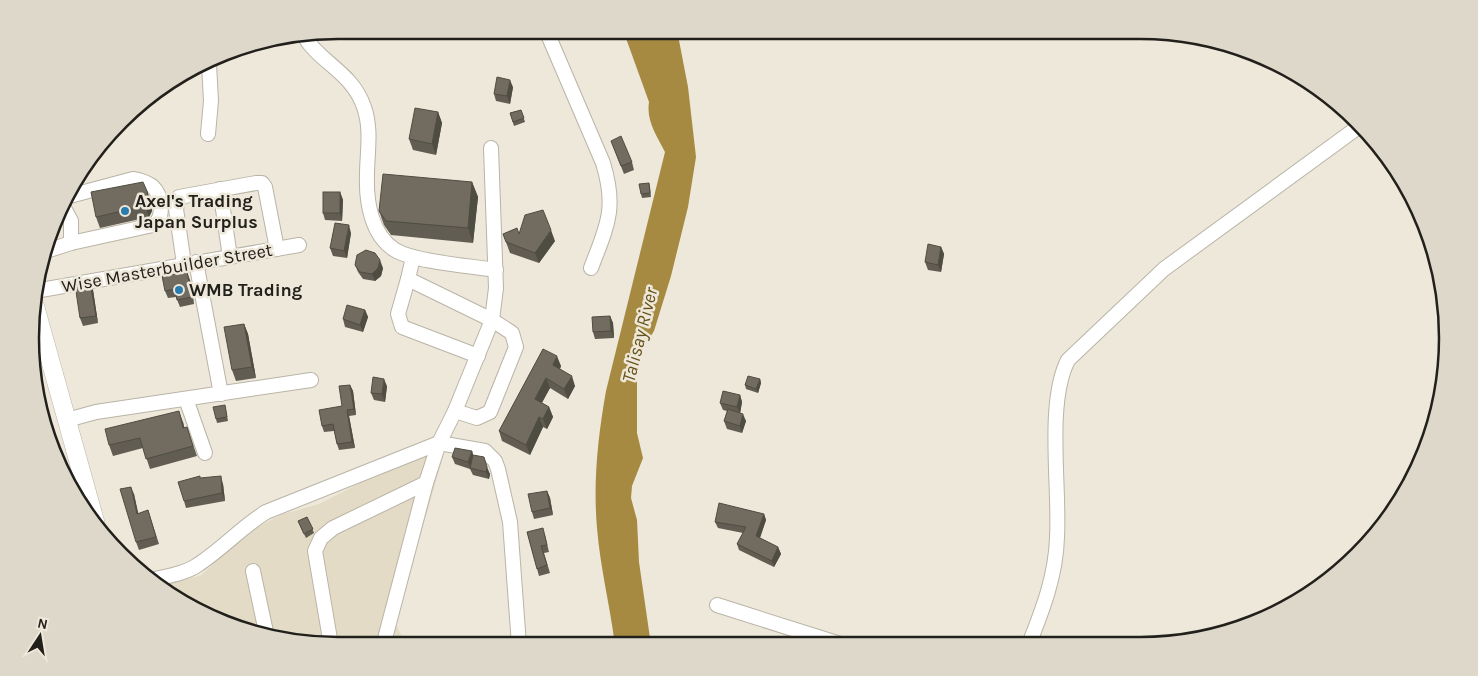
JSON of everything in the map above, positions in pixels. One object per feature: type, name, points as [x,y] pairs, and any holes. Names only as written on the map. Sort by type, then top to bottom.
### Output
[{"type":"main road","points":[[39,323],[89,505]]},
{"type":"street","points":[[550,39],[603,163],[610,185],[610,218],[591,268]]},
{"type":"street","points":[[308,40],[352,84],[364,107],[368,124],[367,195],[372,219],[388,245],[397,251],[413,257],[496,270]]},
{"type":"street","points":[[208,134],[211,101],[209,68]]},
{"type":"street","points":[[1032,637],[1042,611],[1055,562],[1058,538],[1056,408],[1061,374],[1068,360],[1164,269],[1355,129]]},
{"type":"street","points":[[385,637],[426,483],[439,442],[455,411],[492,320],[496,270],[491,148]]},
{"type":"street","points":[[53,249],[153,225],[158,222],[161,214],[158,194],[151,186],[142,181],[133,180],[76,195]]},
{"type":"street","points":[[221,394],[177,200],[182,196],[220,189],[256,183],[264,185],[277,249]]},
{"type":"street","points":[[220,189],[230,257]]},
{"type":"street","points":[[67,213],[71,221],[71,243]]},
{"type":"street","name":"Wise Masterbuilder Street","points":[[43,290],[299,245]]},
{"type":"street","points":[[413,257],[398,314],[402,327],[478,356]]},
{"type":"street","points":[[408,279],[492,320],[512,333],[516,347],[490,412],[476,418],[455,411]]},
{"type":"street","points":[[67,420],[96,412],[311,380]]},
{"type":"street","points":[[186,399],[205,453]]},
{"type":"street","points":[[160,578],[184,572],[198,565],[252,521],[266,512],[326,490],[388,461],[439,442],[485,451],[495,461],[510,522],[518,637]]},
{"type":"street","points":[[330,637],[315,551],[321,538],[333,528],[426,483]]},
{"type":"street","points":[[253,571],[265,628]]},
{"type":"street","points":[[717,605],[818,637]]},
{"type":"shaded area","points":[[428,456],[442,461],[395,622],[402,637],[318,637],[261,627],[223,614],[188,597],[166,582],[200,576],[251,530],[283,514],[319,504],[401,462]]},
{"type":"water","name":"Talisay River","points":[[626,39],[679,39],[688,87],[696,157],[688,207],[671,276],[654,331],[642,350],[637,372],[637,433],[643,458],[632,486],[631,498],[637,520],[639,562],[650,637],[614,637],[597,528],[597,459],[606,391],[665,152],[649,116],[649,102]]},
{"type":"building","points":[[497,77],[510,80],[507,96],[494,94]]},
{"type":"building","points":[[415,108],[438,112],[432,144],[409,139]]},
{"type":"building","points":[[521,110],[524,118],[513,122],[510,113]]},
{"type":"building","points":[[621,136],[632,162],[621,166],[611,141]]},
{"type":"building","points":[[383,174],[472,182],[468,228],[386,221],[379,211]]},
{"type":"building","points":[[143,182],[148,200],[145,206],[96,217],[91,192]]},
{"type":"building","points":[[649,183],[650,193],[641,194],[639,184]]},
{"type":"building","points":[[323,192],[340,192],[340,213],[323,213]]},
{"type":"building","points":[[543,210],[551,230],[535,253],[506,242],[503,234],[517,228],[519,234],[525,215]]},
{"type":"building","points":[[335,223],[349,225],[344,251],[330,248]]},
{"type":"building","points":[[928,244],[941,247],[938,265],[925,262]]},
{"type":"building","points":[[366,250],[375,253],[380,260],[378,268],[372,274],[360,272],[355,265],[357,255]]},
{"type":"building","name":"WMB Trading","points":[[187,272],[192,297],[177,300],[175,289],[165,291],[162,276]]},
{"type":"building","points":[[90,282],[96,316],[80,318],[75,285]]},
{"type":"building","points":[[347,305],[365,310],[360,325],[343,319]]},
{"type":"building","points":[[610,316],[611,331],[593,332],[592,317]]},
{"type":"building","points":[[244,324],[252,367],[232,370],[224,327]]},
{"type":"building","points":[[543,349],[557,356],[553,365],[572,376],[564,389],[546,378],[535,399],[549,407],[543,419],[539,417],[526,445],[499,431]]},
{"type":"building","points":[[748,376],[760,379],[756,389],[745,385]]},
{"type":"building","points":[[373,377],[384,379],[382,394],[371,393]]},
{"type":"building","points":[[350,385],[354,409],[347,410],[352,442],[337,444],[333,424],[322,426],[319,410],[342,406],[339,386]]},
{"type":"building","points":[[723,391],[740,395],[737,407],[720,403]]},
{"type":"building","points":[[225,405],[227,417],[216,419],[213,407]]},
{"type":"building","points":[[728,409],[743,414],[740,426],[724,421]]},
{"type":"building","points":[[179,411],[183,428],[187,427],[193,446],[146,459],[140,438],[109,445],[105,429]]},
{"type":"building","points":[[455,448],[472,451],[468,462],[452,457]]},
{"type":"building","points":[[473,455],[484,457],[487,467],[486,472],[470,468]]},
{"type":"building","points":[[200,476],[200,478],[221,476],[222,493],[184,501],[178,482]]},
{"type":"building","points":[[131,487],[137,514],[148,510],[156,537],[136,542],[120,489]]},
{"type":"building","points":[[547,491],[550,508],[532,512],[528,494]]},
{"type":"building","points":[[719,503],[764,514],[756,536],[778,547],[772,561],[737,544],[746,527],[715,522]]},
{"type":"building","points":[[307,517],[313,529],[304,534],[298,521]]},
{"type":"building","points":[[543,528],[547,545],[541,546],[547,565],[537,569],[527,532]]},
{"type":"place","name":"Axel's Trading Japan Surplus","points":[[125,211]]},
{"type":"place","name":"WMB Trading","points":[[179,290]]}]
